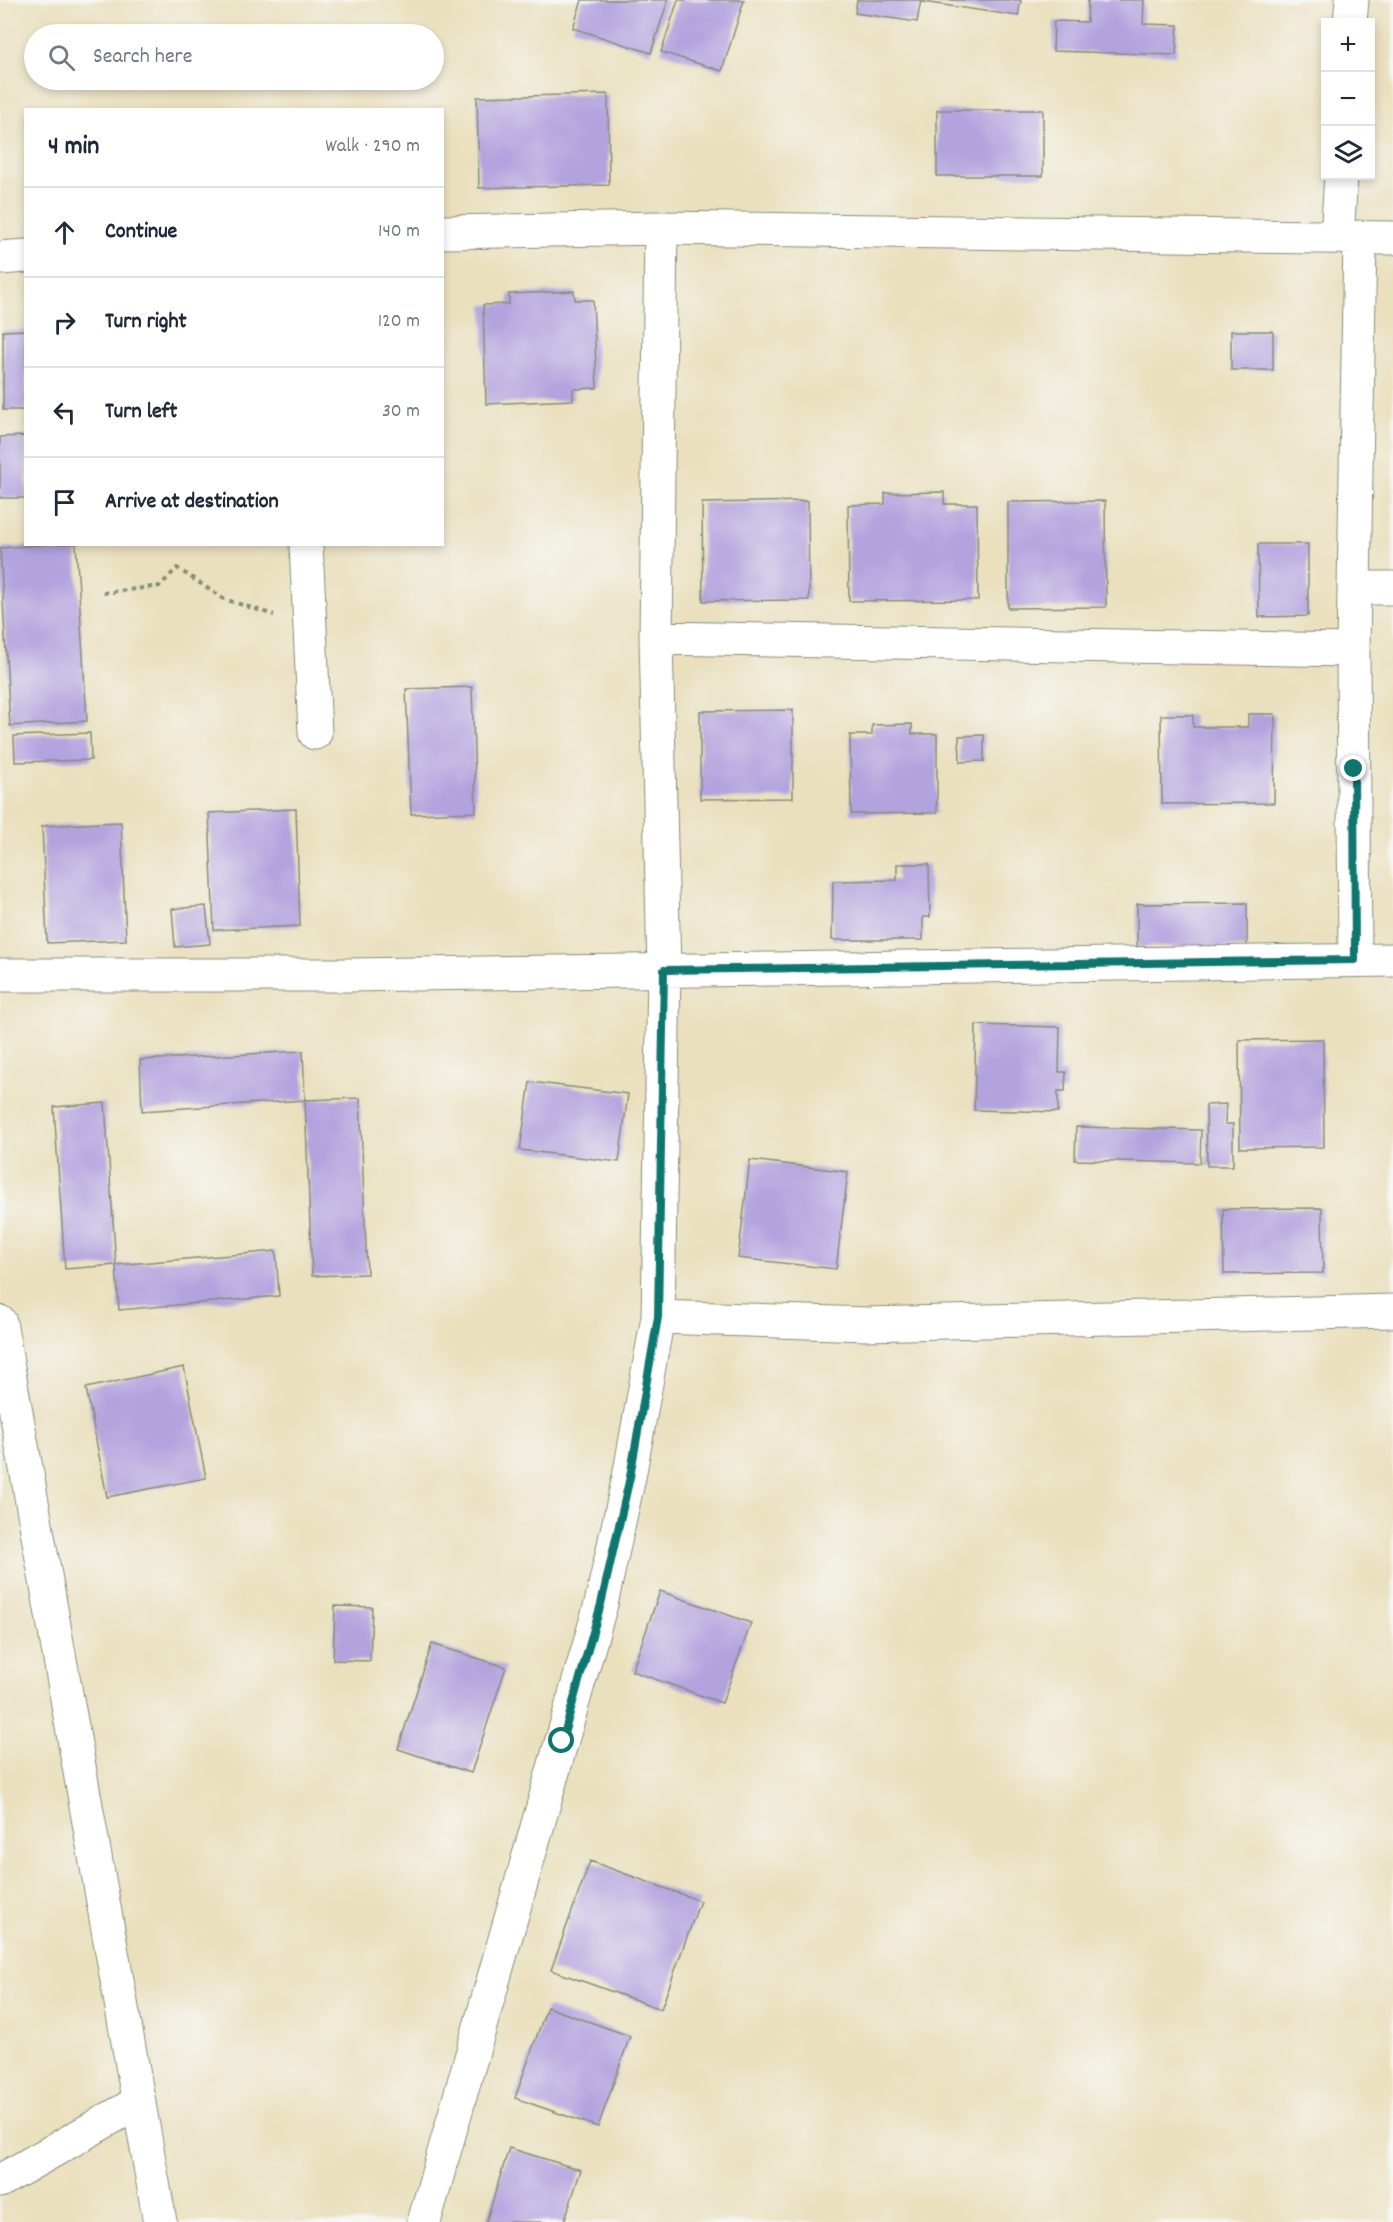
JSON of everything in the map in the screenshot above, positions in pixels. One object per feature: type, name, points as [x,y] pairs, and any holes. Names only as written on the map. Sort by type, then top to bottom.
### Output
[{"type":"street","points":[[1350,18],[1352,0]]},
{"type":"street","points":[[1342,180],[1349,237],[1355,588],[1353,650],[1355,960]]},
{"type":"street","points":[[424,2222],[601,1604],[630,1477],[658,1317],[664,970],[656,638],[662,228]]},
{"type":"street","points":[[444,232],[662,228],[1393,238]]},
{"type":"street","points":[[0,258],[24,256]]},
{"type":"street","points":[[306,546],[315,733]]},
{"type":"street","points":[[1355,588],[1393,588]]},
{"type":"street","points":[[656,638],[1353,650]]},
{"type":"street","points":[[0,975],[349,975],[1393,960]]},
{"type":"street","points":[[658,1317],[867,1324],[1393,1311]]},
{"type":"street","points":[[0,1322],[160,2222]]},
{"type":"street","points":[[0,2181],[139,2102]]},
{"type":"path","points":[[103,593],[160,586],[177,568],[224,598],[278,616],[310,622]]},
{"type":"building","points":[[582,0],[668,0],[651,53],[573,28]]},
{"type":"building","points":[[678,0],[744,0],[722,71],[661,52]]},
{"type":"building","points":[[857,0],[921,0],[917,22],[855,13]]},
{"type":"building","points":[[923,0],[1021,0],[1018,16],[923,2]]},
{"type":"building","points":[[1088,0],[1144,0],[1143,24],[1178,25],[1176,55],[1053,51],[1054,21],[1087,22]]},
{"type":"building","points":[[608,94],[609,185],[479,188],[477,97]]},
{"type":"building","points":[[937,110],[1043,110],[1043,176],[937,176]]},
{"type":"building","points":[[574,291],[575,300],[593,300],[597,388],[573,389],[573,400],[486,404],[483,305],[509,304],[509,294]]},
{"type":"building","points":[[24,330],[24,410],[3,410],[3,331]]},
{"type":"building","points":[[1231,331],[1273,331],[1273,370],[1231,370]]},
{"type":"building","points":[[24,436],[24,498],[0,498],[0,437]]},
{"type":"building","points":[[944,492],[944,504],[977,504],[978,600],[849,601],[848,505],[885,504],[885,493]]},
{"type":"building","points":[[808,501],[809,600],[703,601],[702,503]]},
{"type":"building","points":[[1105,501],[1106,607],[1008,608],[1008,502]]},
{"type":"building","points":[[1258,544],[1308,544],[1308,616],[1259,617]]},
{"type":"building","points":[[76,546],[87,721],[10,726],[0,548]]},
{"type":"building","points":[[472,687],[476,812],[411,814],[406,689]]},
{"type":"building","points":[[793,710],[793,798],[700,799],[700,711]]},
{"type":"building","points":[[1248,714],[1275,714],[1274,803],[1162,804],[1161,715],[1193,715],[1193,727],[1248,727]]},
{"type":"building","points":[[912,724],[912,734],[937,734],[937,813],[851,814],[850,735],[872,735],[872,725]]},
{"type":"building","points":[[90,733],[91,760],[15,762],[14,736]]},
{"type":"building","points":[[984,735],[984,761],[960,762],[959,736]]},
{"type":"building","points":[[296,809],[300,926],[214,930],[209,813]]},
{"type":"building","points":[[121,822],[126,940],[47,943],[42,826]]},
{"type":"building","points":[[897,864],[929,864],[930,917],[923,917],[923,940],[832,940],[833,881],[897,880]]},
{"type":"building","points":[[1247,903],[1247,947],[1137,947],[1137,904]]},
{"type":"building","points":[[206,906],[210,944],[175,947],[172,909]]},
{"type":"building","points":[[976,1025],[1060,1027],[1059,1072],[1066,1072],[1065,1091],[1058,1091],[1058,1112],[974,1110]]},
{"type":"building","points":[[1323,1039],[1324,1147],[1240,1148],[1239,1040]]},
{"type":"building","points":[[303,1051],[305,1100],[142,1111],[140,1060]]},
{"type":"building","points":[[530,1082],[628,1094],[619,1162],[520,1150]]},
{"type":"building","points":[[360,1098],[367,1274],[312,1276],[305,1100]]},
{"type":"building","points":[[105,1103],[116,1265],[65,1269],[54,1107]]},
{"type":"building","points":[[1226,1104],[1225,1124],[1233,1124],[1233,1166],[1207,1166],[1206,1105]]},
{"type":"building","points":[[1076,1127],[1201,1130],[1200,1163],[1075,1160]]},
{"type":"building","points":[[750,1160],[848,1172],[836,1269],[738,1258]]},
{"type":"building","points":[[1322,1208],[1323,1273],[1224,1274],[1223,1209]]},
{"type":"building","points":[[276,1251],[279,1296],[119,1310],[116,1265]]},
{"type":"building","points":[[184,1367],[206,1478],[107,1497],[86,1388]]},
{"type":"building","points":[[660,1591],[751,1623],[722,1703],[632,1671]]},
{"type":"building","points":[[335,1606],[372,1607],[370,1661],[333,1660]]},
{"type":"building","points":[[432,1644],[506,1667],[471,1773],[398,1749]]},
{"type":"building","points":[[590,1861],[700,1901],[661,2009],[551,1970]]},
{"type":"building","points":[[547,2007],[630,2036],[598,2127],[515,2098]]},
{"type":"building","points":[[509,2148],[581,2170],[564,2222],[486,2222]]},
{"type":"route","points":[[562,1741],[601,1604],[630,1477],[658,1317],[664,970],[1355,960],[1354,769]]}]
